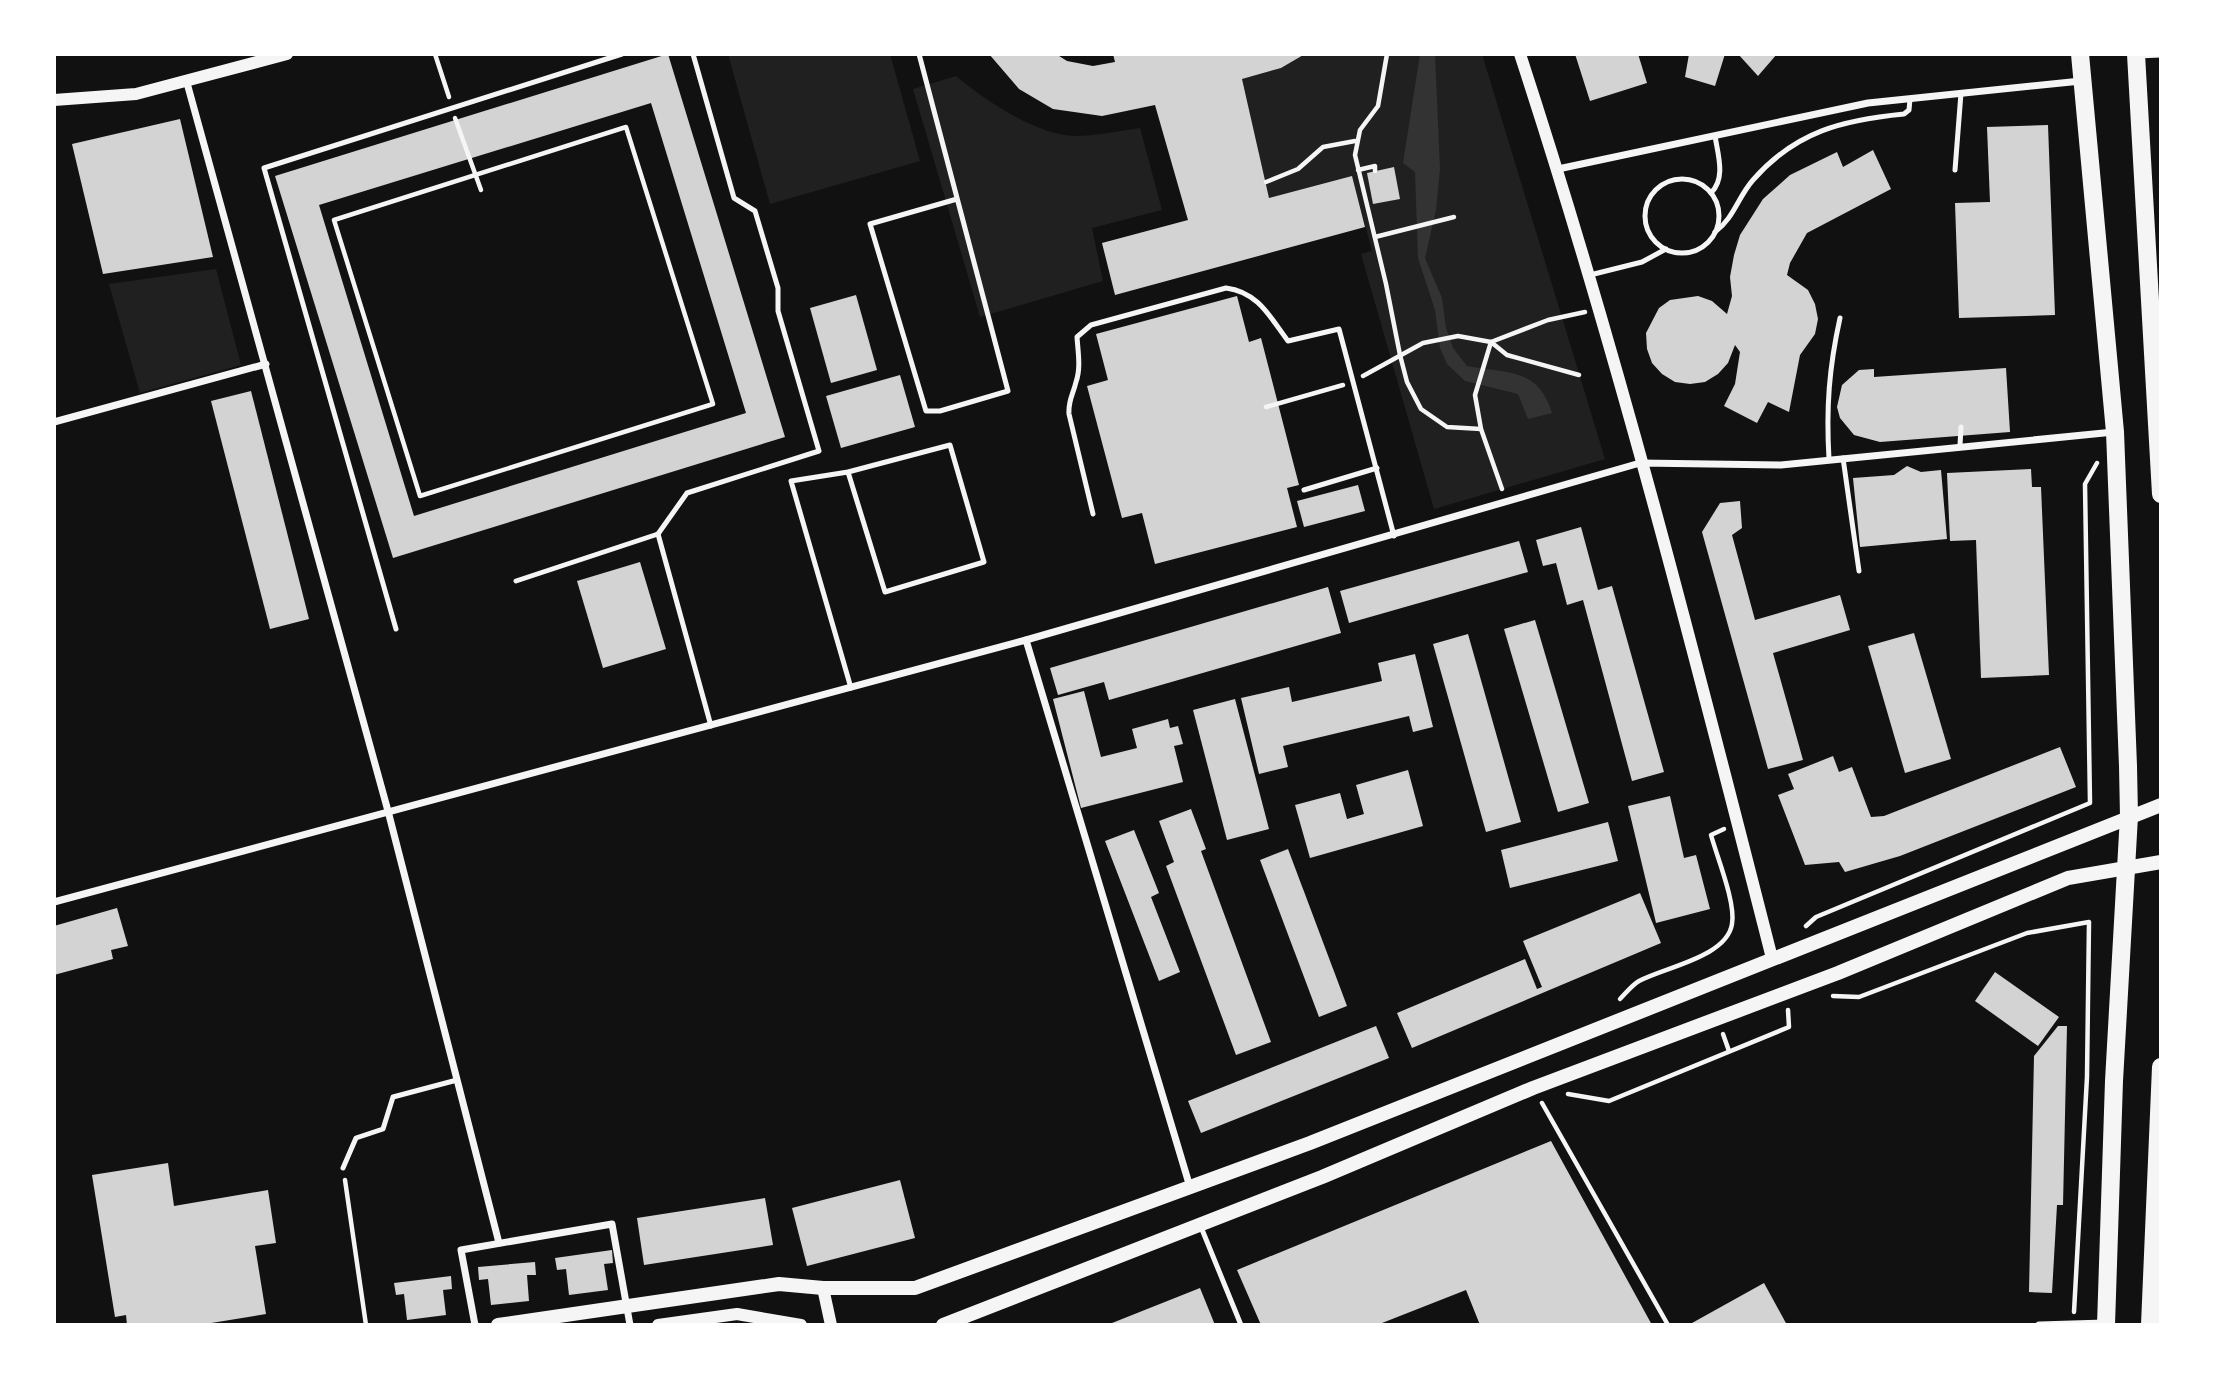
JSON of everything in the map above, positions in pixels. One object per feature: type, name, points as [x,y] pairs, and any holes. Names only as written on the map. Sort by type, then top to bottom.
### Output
[{"type":"main road","points":[[2080,54],[2115,439],[2129,816],[2106,1324]]},
{"type":"main road","points":[[2136,55],[2156,348],[2154,401],[2161,494]]},
{"type":"main road","points":[[498,1325],[626,1304],[779,1284],[823,1288],[915,1288],[1323,1138],[2161,805]]},
{"type":"main road","points":[[943,1325],[1322,1177],[1533,1088],[1838,973],[2067,878],[2161,862]]},
{"type":"main road","points":[[2150,1325],[2161,1067]]},
{"type":"street","points":[[54,100],[136,94],[187,83],[287,54]]},
{"type":"street","points":[[1520,54],[1558,169],[1640,463],[1772,958]]},
{"type":"street","points":[[2136,55],[2161,54]]},
{"type":"street","points":[[1558,169],[1868,103],[2081,80]]},
{"type":"street","points":[[187,83],[388,811],[499,1243]]},
{"type":"street","points":[[54,422],[266,364]]},
{"type":"street","points":[[54,902],[1026,640],[1640,463],[1781,465],[1960,446],[2115,439]]},
{"type":"street","points":[[1026,640],[1190,1187]]},
{"type":"street","points":[[475,1325],[461,1250],[612,1224],[630,1325]]},
{"type":"street","points":[[823,1288],[831,1325]]},
{"type":"street","points":[[658,1325],[737,1314],[801,1325]]},
{"type":"street","points":[[2039,1325],[2074,1322],[2106,1324]]},
{"type":"lane","points":[[396,629],[264,168],[622,54]]},
{"type":"lane","points":[[516,581],[659,534],[687,493],[819,451],[778,311],[778,288],[755,211],[734,198],[692,54]]},
{"type":"lane","points":[[919,54],[1008,391],[940,411],[926,411],[870,224],[957,199]]},
{"type":"lane","points":[[1955,170],[1961,92]]},
{"type":"lane","points":[[1716,232],[1719,212],[1711,193],[1703,186],[1684,179],[1673,180],[1655,191],[1649,200],[1646,220],[1654,240],[1666,249],[1681,253],[1692,252],[1710,241],[1734,214],[1741,195],[1753,180],[1804,137],[1867,118],[1904,114],[1911,106],[1910,99]]},
{"type":"lane","points":[[1711,193],[1718,186],[1720,177],[1715,136]]},
{"type":"lane","points":[[1587,276],[1642,261],[1666,249]]},
{"type":"lane","points":[[1093,514],[1071,430],[1068,399],[1076,385],[1079,369],[1077,337],[1091,325],[1226,288],[1241,290],[1257,299],[1288,341],[1339,329],[1394,536]]},
{"type":"lane","points":[[1829,459],[1826,410],[1829,368],[1840,318]]},
{"type":"lane","points":[[1960,446],[1961,427]]},
{"type":"lane","points":[[848,472],[885,592],[984,562],[950,446],[848,472],[791,481],[851,688]]},
{"type":"lane","points":[[1843,458],[1858,571]]},
{"type":"lane","points":[[1304,491],[1377,468]]},
{"type":"lane","points":[[659,534],[710,726]]},
{"type":"lane","points":[[343,1168],[356,1138],[383,1129],[393,1097],[457,1080]]},
{"type":"lane","points":[[1199,1224],[1241,1325]]},
{"type":"path","points":[[435,54],[481,190]]},
{"type":"path","points":[[1387,54],[1378,106],[1355,141],[1358,170],[1367,197],[1400,355],[1407,382],[1421,409],[1447,427],[1481,429]]},
{"type":"path","points":[[626,127],[713,404],[420,496],[334,220],[475,175],[626,127]]},
{"type":"path","points":[[1266,182],[1297,169],[1323,147],[1355,141]]},
{"type":"path","points":[[1358,170],[1375,166],[1375,171]]},
{"type":"path","points":[[1359,203],[1367,197]]},
{"type":"path","points":[[1375,237],[1454,217]]},
{"type":"path","points":[[1506,503],[1481,429],[1475,395],[1491,342],[1548,320],[1597,310]]},
{"type":"path","points":[[1355,382],[1400,355],[1437,340],[1458,336],[1491,342],[1507,355],[1579,375]]},
{"type":"path","points":[[1266,407],[1325,391]]},
{"type":"path","points":[[1798,934],[1816,917],[2090,803],[2085,484],[2115,439]]},
{"type":"path","points":[[1637,982],[1716,949],[1726,939],[1732,924],[1731,909],[1711,835]]},
{"type":"path","points":[[1822,995],[1859,997],[2027,933],[2089,922],[2087,1077],[2074,1322]]},
{"type":"path","points":[[1609,1101],[1789,1027]]},
{"type":"path","points":[[1533,1088],[1668,1325]]},
{"type":"path","points":[[343,1168],[366,1325]]},
{"type":"shaded area","points":[[728,54],[890,54],[920,161],[770,204]]},
{"type":"shaded area","points":[[1305,54],[1482,54],[1605,459],[1434,509],[1361,254],[1372,251],[1352,177],[1269,198],[1242,79],[1281,68]]},
{"type":"shaded area","points":[[1420,54],[1435,54],[1440,169],[1436,210],[1425,258],[1442,298],[1446,328],[1453,348],[1467,366],[1508,372],[1530,380],[1539,387],[1552,413],[1528,419],[1518,394],[1465,381],[1447,364],[1440,348],[1435,310],[1418,258],[1415,172],[1403,163]]},
{"type":"shaded area","points":[[956,76],[1012,115],[1044,130],[1075,136],[1140,128],[1162,210],[1092,228],[1103,281],[980,317],[913,89]]},
{"type":"shaded area","points":[[216,269],[241,365],[140,393],[109,284]]},
{"type":"building","points":[[668,54],[785,437],[393,558],[275,176]],"holes":[[[651,103],[746,413],[414,516],[319,205]]]},
{"type":"building","points":[[989,54],[1056,54],[1067,61],[1093,66],[1115,62],[1113,54],[1305,54],[1281,68],[1242,79],[1269,198],[1352,176],[1365,227],[1115,295],[1102,243],[1188,220],[1155,105],[1102,116],[1053,109],[1019,89]]},
{"type":"building","points":[[1575,54],[1638,54],[1647,83],[1590,101]]},
{"type":"building","points":[[1689,54],[1725,54],[1715,86],[1685,77]]},
{"type":"building","points":[[1738,54],[1777,54],[1758,76]]},
{"type":"building","points":[[180,119],[213,257],[103,274],[72,144]]},
{"type":"building","points":[[2048,125],[2055,315],[1959,318],[1955,203],[1990,202],[1987,127]]},
{"type":"building","points":[[1873,150],[1891,189],[1807,233],[1790,263],[1787,275],[1808,290],[1818,319],[1815,334],[1800,355],[1789,412],[1768,402],[1757,423],[1724,406],[1735,384],[1740,352],[1735,345],[1728,363],[1718,374],[1705,382],[1675,382],[1662,374],[1652,363],[1647,349],[1646,333],[1659,308],[1670,300],[1698,296],[1712,301],[1727,314],[1732,296],[1730,277],[1740,235],[1763,199],[1790,175],[1837,152],[1843,167]]},
{"type":"building","points":[[1394,167],[1400,199],[1373,204],[1367,173]]},
{"type":"building","points":[[856,295],[877,370],[831,383],[810,308]]},
{"type":"building","points":[[1237,296],[1249,342],[1261,338],[1299,485],[1287,488],[1297,527],[1155,564],[1142,513],[1122,518],[1087,386],[1108,380],[1096,334]]},
{"type":"building","points":[[2006,368],[2010,432],[1880,442],[1854,435],[1840,418],[1837,407],[1842,385],[1859,370],[1874,369],[1874,377]]},
{"type":"building","points":[[900,375],[915,427],[841,448],[826,396]]},
{"type":"building","points":[[251,391],[309,619],[270,629],[211,401]]},
{"type":"building","points":[[1907,466],[1921,472],[1941,470],[1947,539],[1860,547],[1853,478],[1894,475]]},
{"type":"building","points":[[2031,469],[2032,487],[2041,487],[2049,675],[1981,678],[1976,540],[1950,541],[1947,473]]},
{"type":"building","points":[[1358,485],[1365,511],[1304,527],[1297,501]]},
{"type":"building","points":[[1740,501],[1742,528],[1732,535],[1755,620],[1840,595],[1850,630],[1773,653],[1803,760],[1768,769],[1702,532],[1720,503]]},
{"type":"building","points":[[1581,527],[1598,590],[1612,586],[1664,772],[1632,781],[1583,600],[1567,605],[1556,563],[1543,566],[1536,540]]},
{"type":"building","points":[[1519,541],[1528,572],[1349,623],[1340,591]]},
{"type":"building","points":[[640,562],[666,649],[603,668],[577,581]]},
{"type":"building","points":[[1328,587],[1341,633],[1109,700],[1104,682],[1058,695],[1050,668]]},
{"type":"building","points":[[1535,620],[1589,803],[1558,812],[1504,629]]},
{"type":"building","points":[[1914,633],[1951,759],[1905,773],[1868,646]]},
{"type":"building","points":[[1468,634],[1521,822],[1486,832],[1433,644]]},
{"type":"building","points":[[1415,654],[1433,727],[1413,732],[1409,716],[1283,746],[1288,767],[1259,774],[1241,698],[1289,687],[1292,702],[1382,681],[1378,663]]},
{"type":"building","points":[[1084,691],[1101,757],[1137,748],[1132,729],[1168,719],[1170,728],[1178,726],[1183,744],[1174,746],[1183,782],[1081,808],[1053,699]]},
{"type":"building","points":[[1235,699],[1269,829],[1227,840],[1193,710]]},
{"type":"building","points":[[2060,747],[2076,787],[1900,856],[1845,872],[1839,862],[1805,865],[1778,795],[1794,789],[1788,774],[1833,756],[1839,772],[1852,767],[1871,817],[1884,816]]},
{"type":"building","points":[[1408,770],[1423,826],[1310,858],[1295,805],[1340,793],[1347,819],[1364,814],[1356,785]]},
{"type":"building","points":[[1670,796],[1684,858],[1696,855],[1710,909],[1656,923],[1628,806]]},
{"type":"building","points":[[1191,809],[1206,849],[1201,851],[1271,1042],[1236,1055],[1166,866],[1174,862],[1159,821]]},
{"type":"building","points":[[1608,822],[1618,861],[1510,888],[1501,850]]},
{"type":"building","points":[[1134,830],[1159,893],[1151,897],[1180,972],[1159,981],[1105,841]]},
{"type":"building","points":[[1288,849],[1347,1006],[1319,1017],[1260,860]]},
{"type":"building","points":[[1640,893],[1661,943],[1412,1048],[1397,1013],[1525,959],[1537,989],[1542,987],[1523,941]]},
{"type":"building","points":[[117,908],[128,946],[111,950],[113,959],[54,975],[54,926]]},
{"type":"building","points":[[1995,972],[2059,1017],[2038,1046],[1975,1001]]},
{"type":"building","points":[[1376,1026],[1389,1058],[1201,1133],[1188,1101]]},
{"type":"building","points":[[2058,1026],[2067,1026],[2063,1205],[2057,1205],[2052,1293],[2029,1292],[2034,1056]]},
{"type":"building","points":[[1551,1141],[1652,1325],[1480,1325],[1466,1290],[1377,1325],[1261,1325],[1237,1270]]},
{"type":"building","points":[[168,1163],[174,1206],[268,1190],[276,1243],[255,1246],[266,1314],[199,1325],[127,1325],[126,1315],[115,1317],[92,1175]]},
{"type":"building","points":[[900,1180],[915,1238],[807,1266],[792,1208]]},
{"type":"building","points":[[765,1198],[773,1245],[644,1265],[637,1218]]},
{"type":"building","points":[[612,1250],[613,1263],[604,1264],[608,1290],[569,1295],[566,1269],[557,1270],[555,1258]]},
{"type":"building","points":[[535,1262],[536,1275],[527,1275],[529,1301],[491,1305],[488,1279],[479,1280],[478,1267]]},
{"type":"building","points":[[451,1276],[452,1289],[443,1290],[446,1315],[407,1320],[404,1294],[396,1295],[394,1283]]},
{"type":"building","points":[[1764,1283],[1787,1325],[1693,1325],[1692,1323]]},
{"type":"building","points":[[1200,1288],[1215,1325],[1107,1325]]}]
